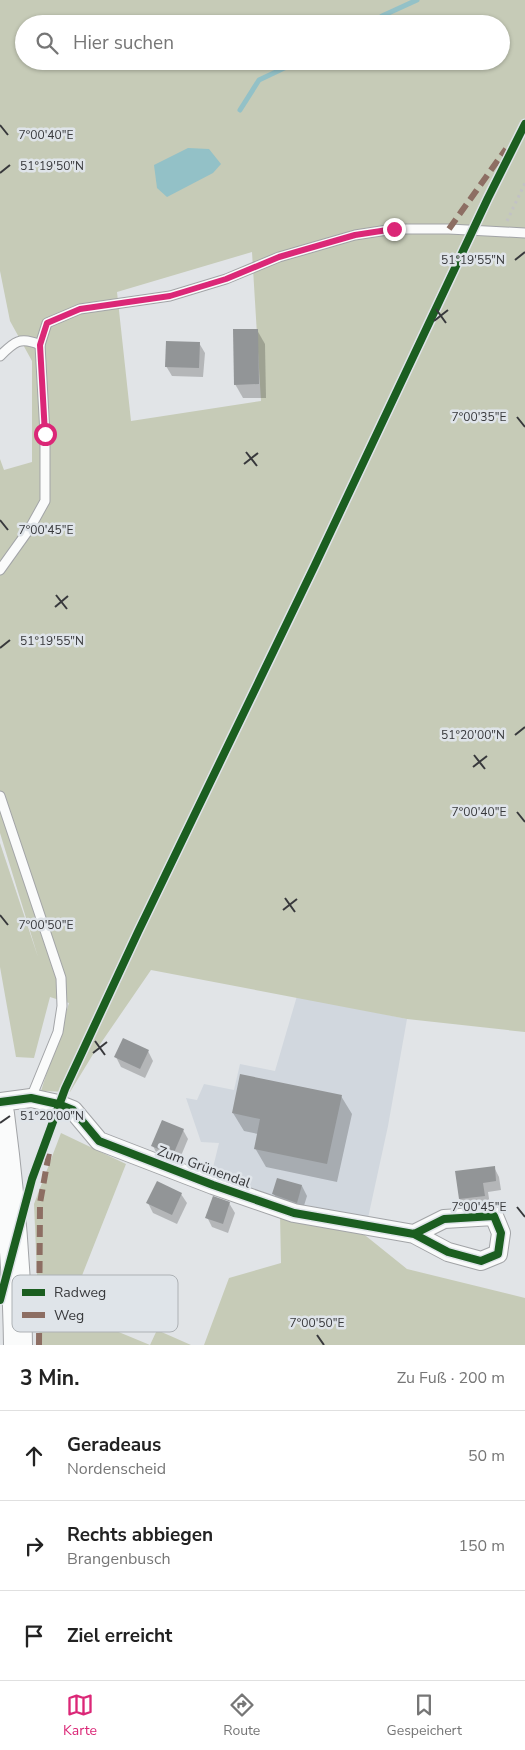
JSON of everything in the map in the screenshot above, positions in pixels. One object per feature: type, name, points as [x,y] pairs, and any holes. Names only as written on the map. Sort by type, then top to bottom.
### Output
[{"type":"highway","points":[[0,1114],[9,1183],[16,1275]]},
{"type":"highway","points":[[18,1332],[18,1345]]},
{"type":"street","name":"Zum Grünendal","points":[[0,1102],[31,1098],[58,1104],[73,1110],[99,1141],[213,1185],[294,1213],[414,1234]]},
{"type":"lane","points":[[0,570],[30,528],[45,502],[45,434],[40,345],[47,323],[80,309],[170,296],[226,279],[279,257],[355,235],[394,229],[449,229],[525,233]]},
{"type":"lane","points":[[0,356],[12,344],[28,340],[40,345]]},
{"type":"lane","points":[[0,796],[61,978],[62,1006],[58,1032],[31,1098]]},
{"type":"path","points":[[501,232],[525,183]]},
{"type":"shaded area","points":[[297,996],[407,1019],[388,1126],[368,1218],[280,1214],[231,1201],[207,1192],[219,1143],[201,1142],[186,1098],[197,1100],[204,1084],[234,1090],[240,1064],[275,1071]]},
{"type":"green space","points":[[0,0],[525,0],[525,1032],[407,1019],[151,970],[92,1056],[70,1092],[41,1091],[69,1003],[50,997],[34,1058],[16,1057],[0,967],[0,843],[38,957],[0,833],[0,459],[4,470],[32,462],[32,361],[10,321],[0,271]],"holes":[[[252,252],[261,401],[131,421],[117,292]]]},
{"type":"green space","points":[[61,1133],[126,1164],[82,1275],[37,1275],[34,1204]]},
{"type":"green space","points":[[280,1214],[361,1232],[407,1269],[525,1298],[525,1345],[204,1345],[229,1278],[281,1263]]},
{"type":"green space","points":[[39,1332],[119,1332],[150,1345],[40,1345]]},
{"type":"green space","points":[[156,1332],[162,1332],[191,1345],[150,1345]]},
{"type":"water","points":[[188,148],[209,149],[221,164],[213,173],[167,197],[157,188],[154,165]]},
{"type":"building","points":[[233,329],[258,329],[259,384],[234,385]]},
{"type":"building","points":[[166,341],[200,342],[199,368],[165,367]]},
{"type":"building","points":[[123,1038],[149,1050],[140,1069],[114,1057]]},
{"type":"building","points":[[240,1074],[342,1095],[327,1164],[254,1149],[260,1119],[232,1113]]},
{"type":"building","points":[[162,1120],[184,1129],[173,1155],[151,1146]]},
{"type":"building","points":[[495,1166],[496,1181],[483,1183],[485,1196],[459,1199],[455,1171]]},
{"type":"building","points":[[277,1178],[302,1185],[297,1203],[272,1194]]},
{"type":"building","points":[[157,1181],[182,1193],[172,1215],[146,1203]]},
{"type":"building","points":[[213,1196],[230,1202],[223,1224],[205,1218]]},
{"type":"waterway","points":[[384,15],[417,0]]},
{"type":"waterway","points":[[240,110],[259,80],[280,70]]},
{"type":"marked path","points":[[449,229],[506,149]]},
{"type":"marked path","points":[[39,1275],[40,1203],[49,1153],[44,1148]]},
{"type":"marked path","points":[[39,1332],[39,1345]]},
{"type":"cycle path","points":[[0,1300],[32,1179],[65,1089],[138,932],[525,124]]},
{"type":"cycle path","points":[[0,1102],[31,1098],[58,1104],[73,1110],[99,1141],[213,1185],[294,1213],[414,1234],[444,1219],[494,1216],[501,1233],[498,1254],[481,1261],[448,1252],[414,1234]]},
{"type":"route","points":[[45,434],[40,345],[47,323],[80,309],[170,296],[226,279],[279,257],[355,235],[394,229]]}]
